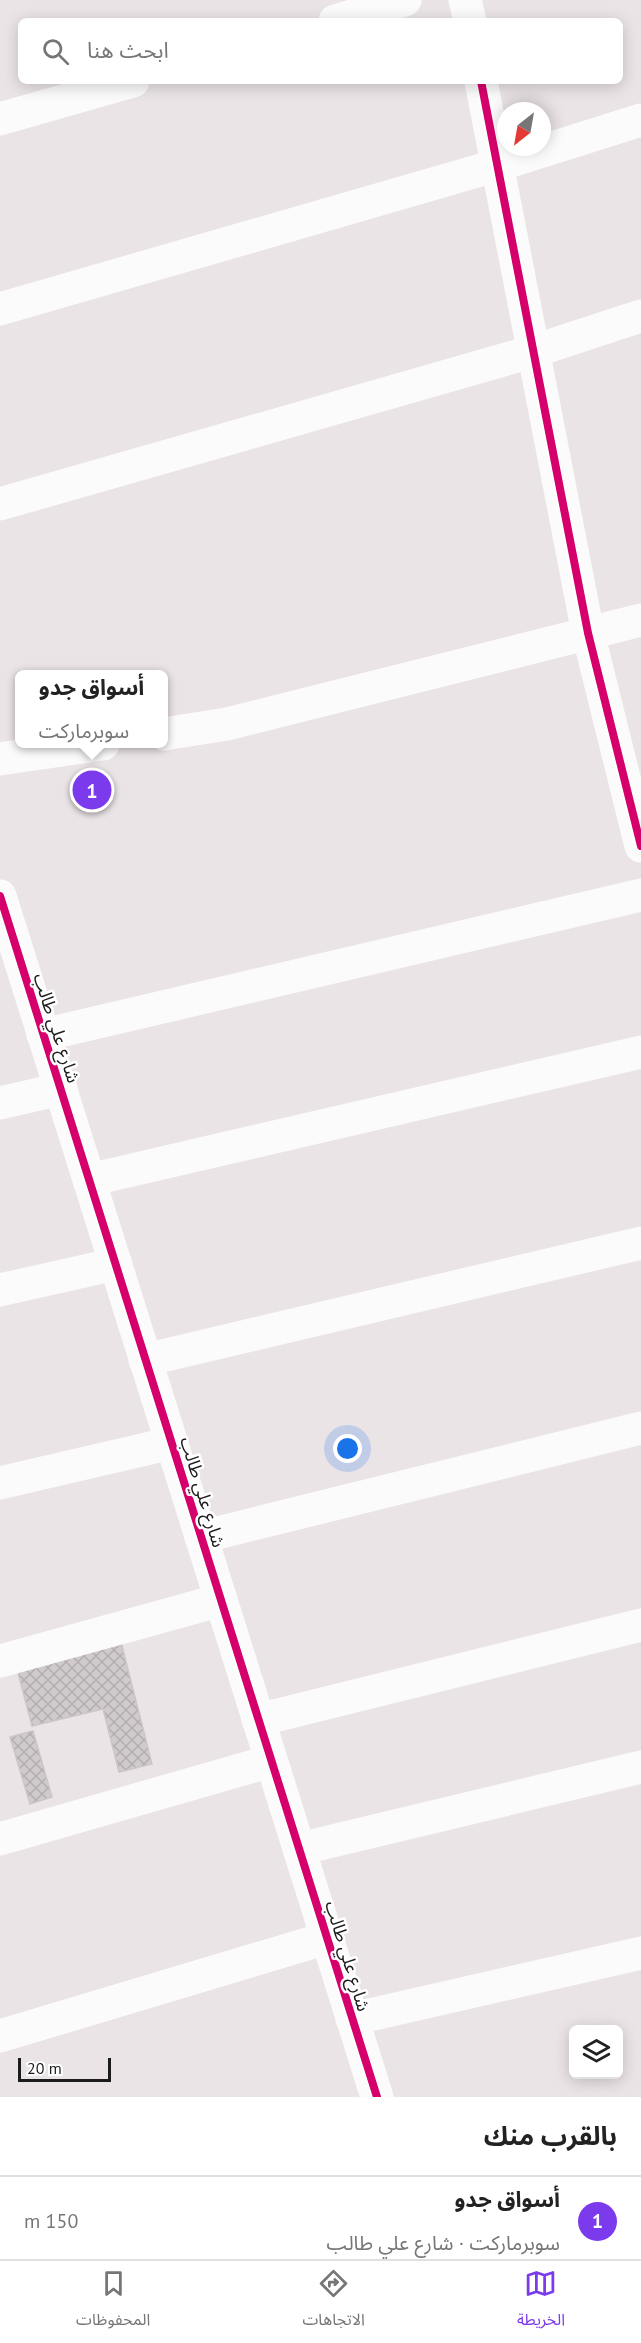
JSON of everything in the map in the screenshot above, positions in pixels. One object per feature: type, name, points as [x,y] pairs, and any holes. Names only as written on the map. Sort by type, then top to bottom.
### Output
[{"type":"street","points":[[345,18],[405,0]]},
{"type":"street","points":[[0,119],[122,84]]},
{"type":"street","points":[[482,84],[531,352],[588,633],[641,846]]},
{"type":"street","points":[[0,309],[498,165],[641,120]]},
{"type":"street","points":[[0,504],[531,352],[641,316]]},
{"type":"street","points":[[168,733],[227,724],[641,620]]},
{"type":"street","points":[[0,759],[76,748]]},
{"type":"street","points":[[44,1035],[641,895]]},
{"type":"street","name":"شارع علي طالب","points":[[1,903],[377,2097]]},
{"type":"street","points":[[89,1180],[641,1052]]},
{"type":"street","points":[[0,1103],[61,1089]]},
{"type":"street","points":[[145,1360],[641,1243]]},
{"type":"street","points":[[0,1290],[116,1264]]},
{"type":"street","points":[[201,1537],[641,1428]]},
{"type":"street","points":[[0,1482],[172,1443]]},
{"type":"street","points":[[0,1661],[221,1600]]},
{"type":"street","points":[[258,1720],[641,1625]]},
{"type":"street","points":[[0,1839],[271,1761]]},
{"type":"street","points":[[299,1849],[641,1767]]},
{"type":"street","points":[[0,2036],[327,1938]]},
{"type":"street","points":[[352,2019],[641,1953]]},
{"type":"building","points":[[121,1642],[152,1764],[119,1772],[103,1709],[32,1726],[17,1669]]},
{"type":"building","points":[[33,1731],[52,1797],[30,1804],[10,1737]]},
{"type":"cycle path","points":[[482,84],[588,633],[641,846]]},
{"type":"cycle path","points":[[0,896],[377,2097]]},
{"type":"place","name":"أسواق جدو","points":[[92,790]]}]
